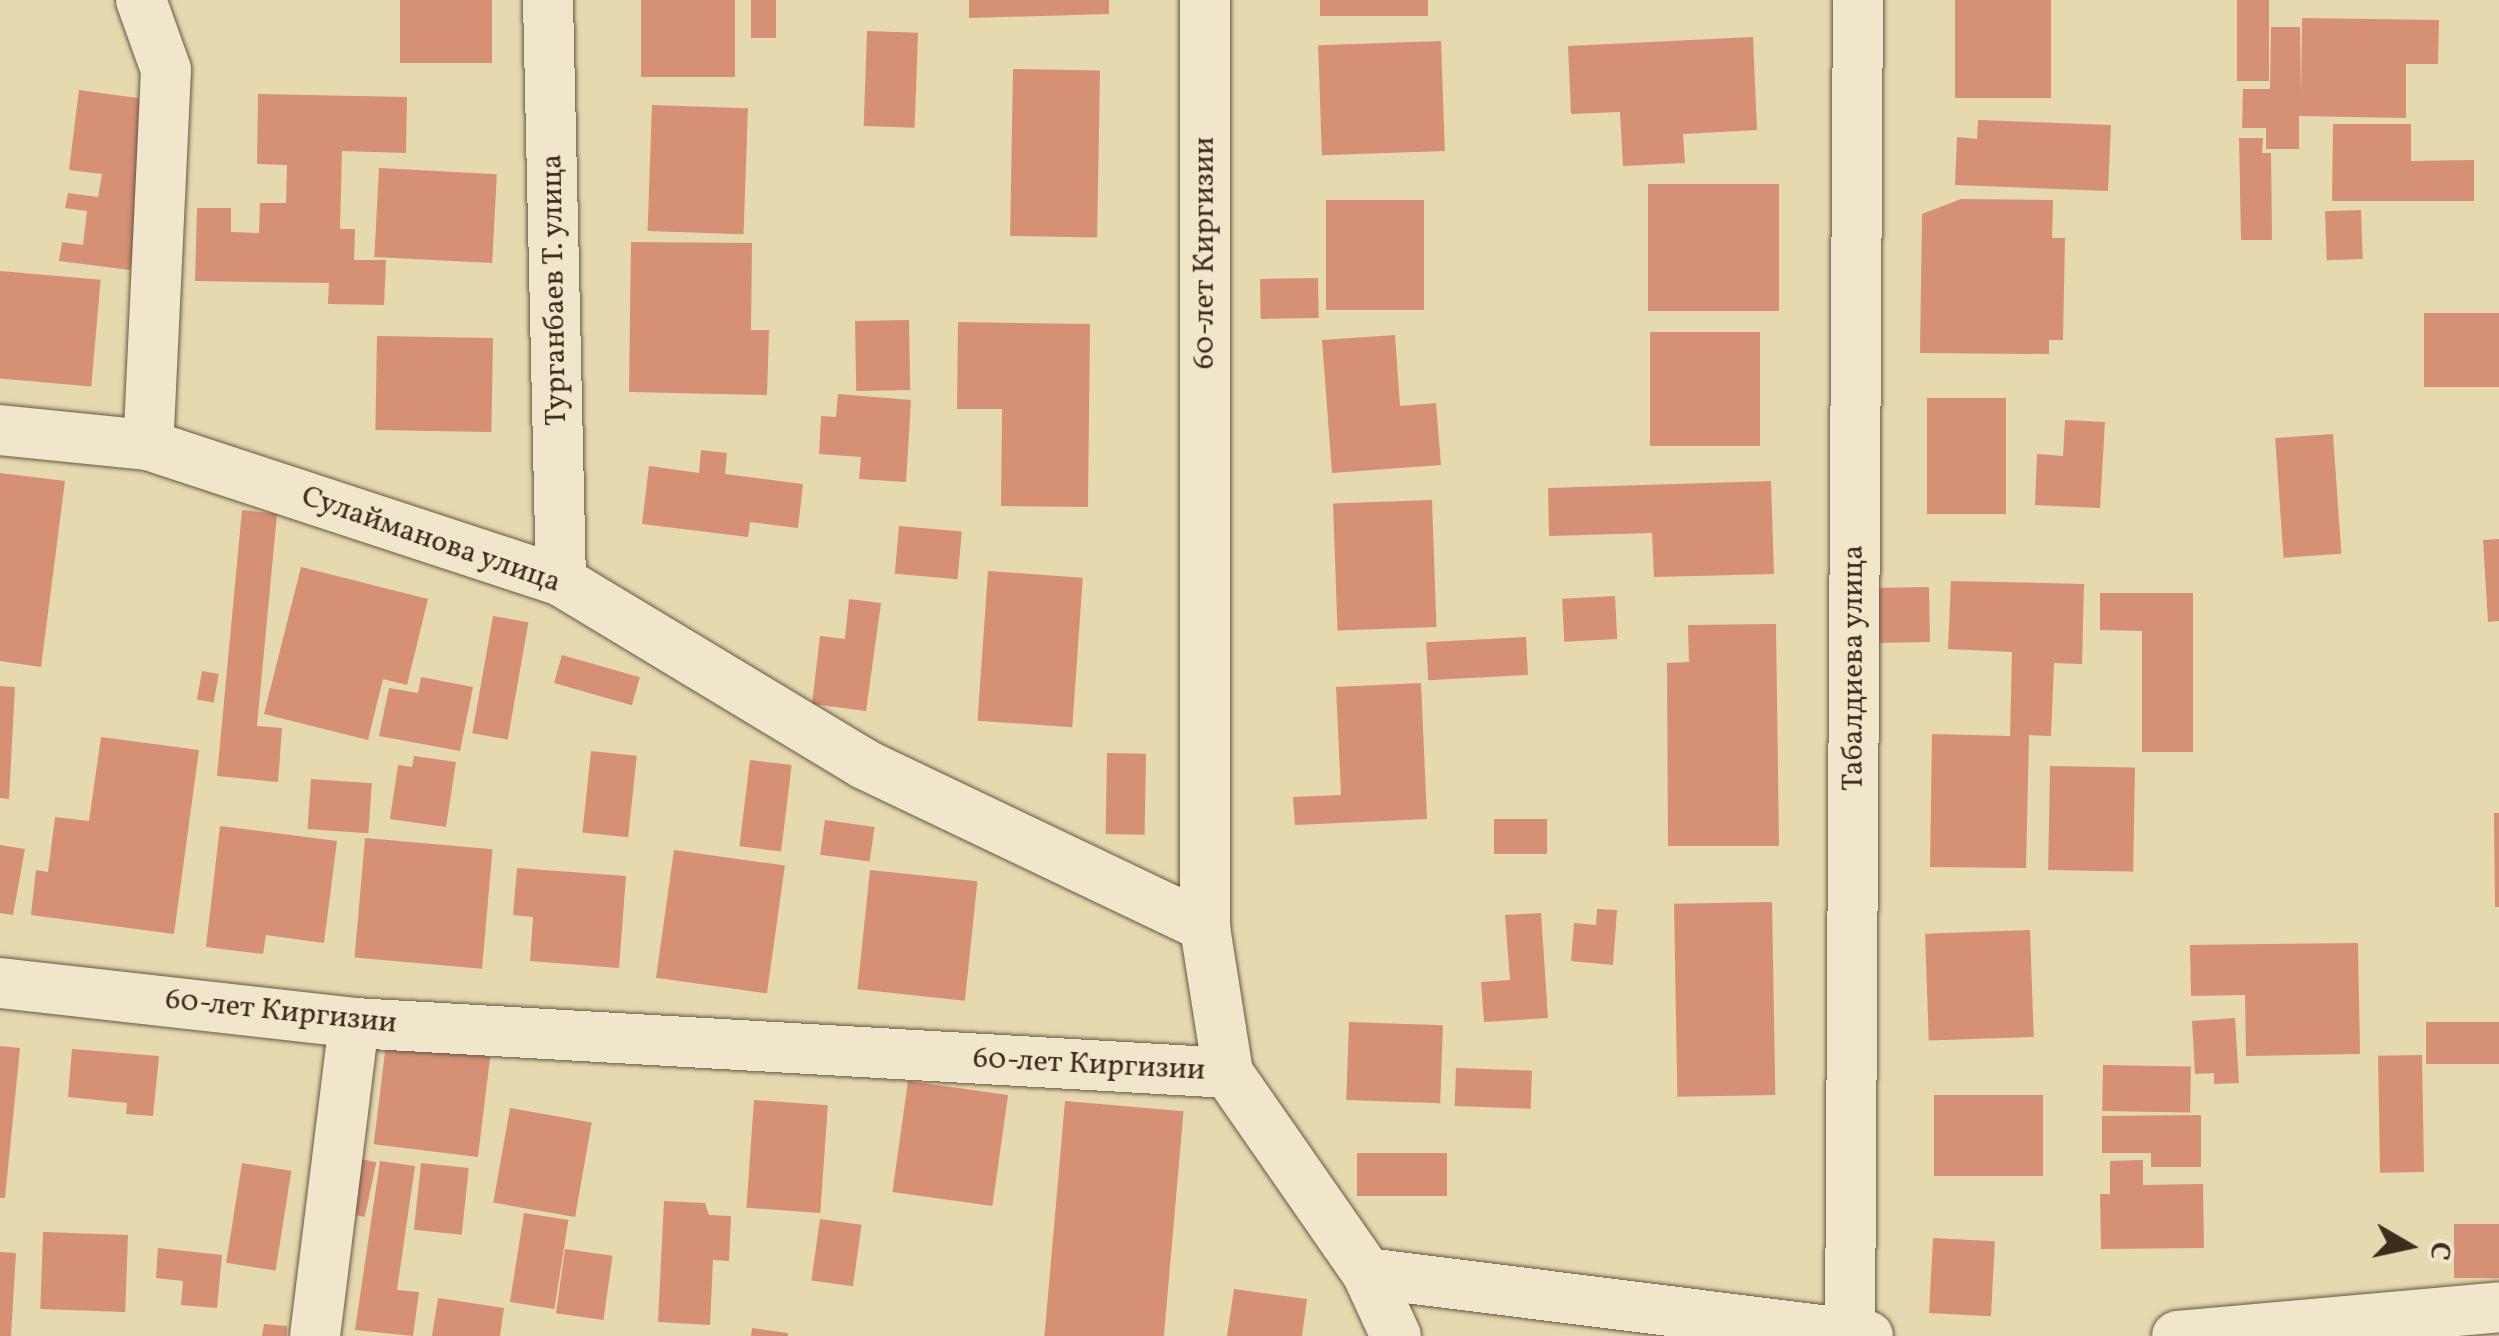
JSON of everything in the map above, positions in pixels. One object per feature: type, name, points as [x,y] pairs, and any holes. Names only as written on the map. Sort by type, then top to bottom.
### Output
[{"type":"street","points":[[141,0],[166,70],[148,445]]},
{"type":"street","name":"Турганбаев Т. улица","points":[[548,0],[562,581]]},
{"type":"street","name":"60-лет Киргизии","points":[[0,983],[354,1022],[1228,1073],[1205,927],[1205,0]]},
{"type":"street","name":"Табалдиева улица","points":[[1856,1335],[1858,0]]},
{"type":"street","name":"Сулайманова улица","points":[[0,430],[148,445],[562,581],[864,764],[1205,927]]},
{"type":"street","points":[[315,1336],[354,1022]]},
{"type":"street","points":[[1228,1073],[1367,1273],[1396,1336]]},
{"type":"street","points":[[1367,1273],[1856,1335]]},
{"type":"street","points":[[2178,1336],[2499,1307]]},
{"type":"building","points":[[400,0],[492,0],[492,63],[400,63]]},
{"type":"building","points":[[641,0],[735,0],[735,77],[641,77]]},
{"type":"building","points":[[751,0],[776,0],[776,38],[751,38]]},
{"type":"building","points":[[969,0],[1109,0],[1109,14],[969,18]]},
{"type":"building","points":[[1320,0],[1428,0],[1428,16],[1320,16]]},
{"type":"building","points":[[1955,0],[2051,0],[2051,98],[1955,98]]},
{"type":"building","points":[[2237,0],[2269,0],[2269,81],[2237,81]]},
{"type":"building","points":[[2302,18],[2439,20],[2438,64],[2406,64],[2406,118],[2299,116],[2299,149],[2266,149],[2266,128],[2242,128],[2243,89],[2270,89],[2271,27],[2300,27],[2301,97]]},
{"type":"building","points":[[867,31],[918,33],[915,128],[864,126]]},
{"type":"building","points":[[1753,37],[1757,130],[1683,134],[1685,163],[1623,166],[1620,112],[1571,114],[1568,46]]},
{"type":"building","points":[[1441,41],[1445,151],[1322,155],[1318,45]]},
{"type":"building","points":[[1013,69],[1100,71],[1097,237],[1010,236]]},
{"type":"building","points":[[79,90],[152,100],[130,270],[59,261],[62,242],[83,245],[87,211],[65,208],[68,193],[98,197],[102,174],[69,170]]},
{"type":"building","points":[[258,94],[407,97],[406,153],[342,151],[340,229],[355,229],[354,260],[386,260],[384,305],[328,304],[329,283],[195,281],[197,208],[231,208],[231,232],[259,233],[260,203],[286,203],[287,165],[257,164]]},
{"type":"building","points":[[652,105],[748,108],[744,234],[648,231]]},
{"type":"building","points":[[1978,120],[2111,125],[2108,191],[1955,185],[1957,137],[1977,139]]},
{"type":"building","points":[[2333,124],[2411,124],[2411,161],[2474,160],[2474,201],[2332,201]]},
{"type":"building","points":[[2239,138],[2263,138],[2262,153],[2271,153],[2272,240],[2241,240]]},
{"type":"building","points":[[379,168],[497,174],[492,263],[374,257]]},
{"type":"building","points":[[1648,184],[1779,184],[1779,311],[1648,311]]},
{"type":"building","points":[[1961,199],[2053,200],[2052,238],[2065,238],[2063,340],[2049,340],[2049,354],[1920,353],[1922,214]]},
{"type":"building","points":[[1326,200],[1424,200],[1424,310],[1326,310]]},
{"type":"building","points":[[2361,210],[2363,259],[2327,260],[2325,211]]},
{"type":"building","points":[[631,242],[752,243],[751,330],[769,330],[767,395],[629,392]]},
{"type":"building","points":[[0,271],[101,280],[91,386],[0,378]]},
{"type":"building","points":[[1318,278],[1319,318],[1261,319],[1260,279]]},
{"type":"building","points":[[2424,313],[2499,313],[2499,387],[2424,387]]},
{"type":"building","points":[[909,320],[910,390],[856,391],[855,321]]},
{"type":"building","points":[[958,322],[1090,324],[1088,507],[1001,506],[1002,409],[957,409]]},
{"type":"building","points":[[1650,332],[1760,332],[1760,446],[1650,446]]},
{"type":"building","points":[[1395,335],[1400,406],[1436,403],[1441,465],[1332,473],[1322,340]]},
{"type":"building","points":[[377,336],[493,338],[491,432],[375,430]]},
{"type":"building","points":[[838,394],[911,400],[906,482],[859,479],[861,457],[819,454],[821,416],[836,417]]},
{"type":"building","points":[[1927,398],[2006,398],[2006,514],[1927,514]]},
{"type":"building","points":[[2065,420],[2105,422],[2100,508],[2035,505],[2037,454],[2063,456]]},
{"type":"building","points":[[2333,434],[2341,554],[2284,558],[2275,438]]},
{"type":"building","points":[[701,450],[727,453],[725,474],[803,484],[798,528],[750,522],[748,537],[642,524],[649,466],[699,473]]},
{"type":"building","points":[[0,473],[65,481],[41,667],[0,661]]},
{"type":"building","points":[[1771,481],[1774,574],[1654,577],[1652,533],[1549,536],[1548,488]]},
{"type":"building","points":[[1432,500],[1436,627],[1337,630],[1333,503]]},
{"type":"building","points":[[242,510],[277,514],[257,726],[282,728],[278,782],[217,776]]},
{"type":"building","points":[[899,526],[962,531],[958,579],[895,574]]},
{"type":"building","points":[[2499,539],[2499,621],[2488,622],[2483,540]]},
{"type":"building","points":[[301,567],[428,599],[407,685],[383,679],[368,740],[264,714]]},
{"type":"building","points":[[988,571],[1083,578],[1072,727],[978,721]]},
{"type":"building","points":[[1951,581],[2084,584],[2082,664],[2054,663],[2051,736],[2029,735],[2026,868],[1930,867],[1932,734],[2010,736],[2012,652],[1948,649]]},
{"type":"building","points":[[1929,587],[1930,642],[1872,643],[1871,588]]},
{"type":"building","points":[[2100,593],[2193,593],[2193,752],[2142,752],[2142,631],[2100,630]]},
{"type":"building","points":[[1615,596],[1617,639],[1564,642],[1562,599]]},
{"type":"building","points":[[849,599],[881,603],[866,711],[812,704],[820,636],[845,639]]},
{"type":"building","points":[[493,616],[528,622],[508,739],[472,733]]},
{"type":"building","points":[[1776,624],[1779,846],[1668,846],[1667,663],[1689,662],[1688,625]]},
{"type":"building","points":[[1526,637],[1528,675],[1428,680],[1426,642]]},
{"type":"building","points":[[562,655],[640,677],[632,705],[554,683]]},
{"type":"building","points":[[202,671],[219,674],[214,703],[197,700]]},
{"type":"building","points":[[421,677],[473,687],[460,751],[379,736],[389,688],[418,693]]},
{"type":"building","points":[[1421,683],[1427,819],[1295,825],[1293,797],[1341,795],[1336,687]]},
{"type":"building","points":[[0,686],[15,687],[9,799],[0,798]]},
{"type":"building","points":[[101,737],[199,750],[174,934],[31,915],[36,870],[48,872],[55,817],[89,821]]},
{"type":"building","points":[[591,751],[637,756],[628,837],[582,833]]},
{"type":"building","points":[[1107,753],[1146,754],[1145,835],[1106,834]]},
{"type":"building","points":[[414,756],[456,762],[446,827],[390,819],[398,765],[412,767]]},
{"type":"building","points":[[750,760],[792,765],[781,851],[739,846]]},
{"type":"building","points":[[2050,766],[2135,767],[2133,871],[2048,870]]},
{"type":"building","points":[[311,779],[372,783],[368,833],[308,829]]},
{"type":"building","points":[[2494,813],[2499,813],[2499,907],[2495,907]]},
{"type":"building","points":[[1494,819],[1547,819],[1547,854],[1494,854]]},
{"type":"building","points":[[825,820],[875,827],[870,862],[820,855]]},
{"type":"building","points":[[220,826],[337,841],[324,943],[266,935],[263,954],[206,947]]},
{"type":"building","points":[[365,838],[493,849],[482,969],[355,958]]},
{"type":"building","points":[[0,845],[25,849],[13,915],[0,913]]},
{"type":"building","points":[[674,850],[785,866],[767,993],[656,978]]},
{"type":"building","points":[[517,868],[626,876],[619,968],[530,961],[533,917],[513,915]]},
{"type":"building","points":[[870,870],[977,881],[965,1001],[857,989]]},
{"type":"building","points":[[1772,902],[1775,1095],[1677,1097],[1674,904]]},
{"type":"building","points":[[1597,909],[1617,910],[1613,965],[1571,961],[1574,923],[1596,925]]},
{"type":"building","points":[[1541,913],[1548,1018],[1484,1022],[1481,982],[1510,980],[1505,915]]},
{"type":"building","points":[[2030,930],[2034,1037],[1929,1041],[1925,934]]},
{"type":"building","points":[[2358,943],[2360,1054],[2246,1056],[2245,995],[2191,996],[2190,945]]},
{"type":"building","points":[[2235,1018],[2239,1083],[2214,1084],[2214,1073],[2195,1074],[2192,1021]]},
{"type":"building","points":[[1349,1022],[1443,1025],[1440,1103],[1346,1100]]},
{"type":"building","points":[[2426,1022],[2499,1022],[2499,1064],[2426,1064]]},
{"type":"building","points":[[386,1044],[490,1057],[478,1157],[374,1144]]},
{"type":"building","points":[[0,1046],[20,1048],[5,1198],[0,1198]]},
{"type":"building","points":[[72,1049],[159,1056],[153,1116],[126,1114],[127,1103],[68,1097]]},
{"type":"building","points":[[2422,1055],[2424,1172],[2380,1173],[2378,1056]]},
{"type":"building","points":[[2103,1065],[2191,1067],[2190,1113],[2102,1111]]},
{"type":"building","points":[[1456,1068],[1532,1071],[1531,1109],[1455,1106]]},
{"type":"building","points":[[908,1081],[1008,1095],[992,1206],[892,1192]]},
{"type":"building","points":[[1934,1095],[2043,1095],[2043,1176],[1934,1176]]},
{"type":"building","points":[[754,1100],[828,1105],[820,1213],[746,1208]]},
{"type":"building","points":[[1065,1101],[1184,1111],[1164,1336],[1044,1336]]},
{"type":"building","points":[[510,1108],[592,1122],[575,1217],[493,1203]]},
{"type":"building","points":[[2201,1115],[2201,1167],[2151,1167],[2151,1153],[2102,1153],[2102,1116]]},
{"type":"building","points":[[1357,1153],[1447,1153],[1447,1196],[1357,1196]]},
{"type":"building","points":[[347,1156],[376,1162],[365,1217],[335,1211]]},
{"type":"building","points":[[2143,1160],[2143,1185],[2203,1184],[2204,1248],[2101,1249],[2100,1194],[2110,1194],[2110,1161]]},
{"type":"building","points":[[380,1161],[415,1166],[397,1290],[419,1292],[413,1336],[355,1330]]},
{"type":"building","points":[[242,1163],[291,1171],[276,1271],[226,1263]]},
{"type":"building","points":[[421,1163],[469,1168],[462,1235],[414,1230]]},
{"type":"building","points":[[664,1201],[705,1203],[709,1215],[731,1216],[729,1261],[713,1260],[710,1325],[658,1322]]},
{"type":"building","points":[[524,1213],[568,1220],[554,1309],[510,1302]]},
{"type":"building","points":[[820,1219],[862,1225],[853,1286],[811,1280]]},
{"type":"building","points":[[2454,1224],[2499,1224],[2499,1278],[2454,1278]]},
{"type":"building","points":[[43,1232],[128,1235],[125,1312],[40,1309]]},
{"type":"building","points":[[1933,1238],[1995,1241],[1991,1316],[1929,1313]]},
{"type":"building","points":[[158,1248],[222,1255],[217,1308],[181,1305],[183,1281],[156,1278]]},
{"type":"building","points":[[565,1249],[613,1256],[603,1320],[556,1313]]},
{"type":"building","points":[[0,1252],[16,1253],[11,1336],[0,1336]]},
{"type":"building","points":[[1234,1289],[1307,1299],[1302,1336],[1227,1336]]},
{"type":"building","points":[[438,1298],[504,1308],[500,1336],[432,1336]]},
{"type":"building","points":[[264,1324],[287,1326],[287,1336],[262,1336]]},
{"type":"building","points":[[752,1328],[788,1333],[788,1336],[751,1336]]}]
